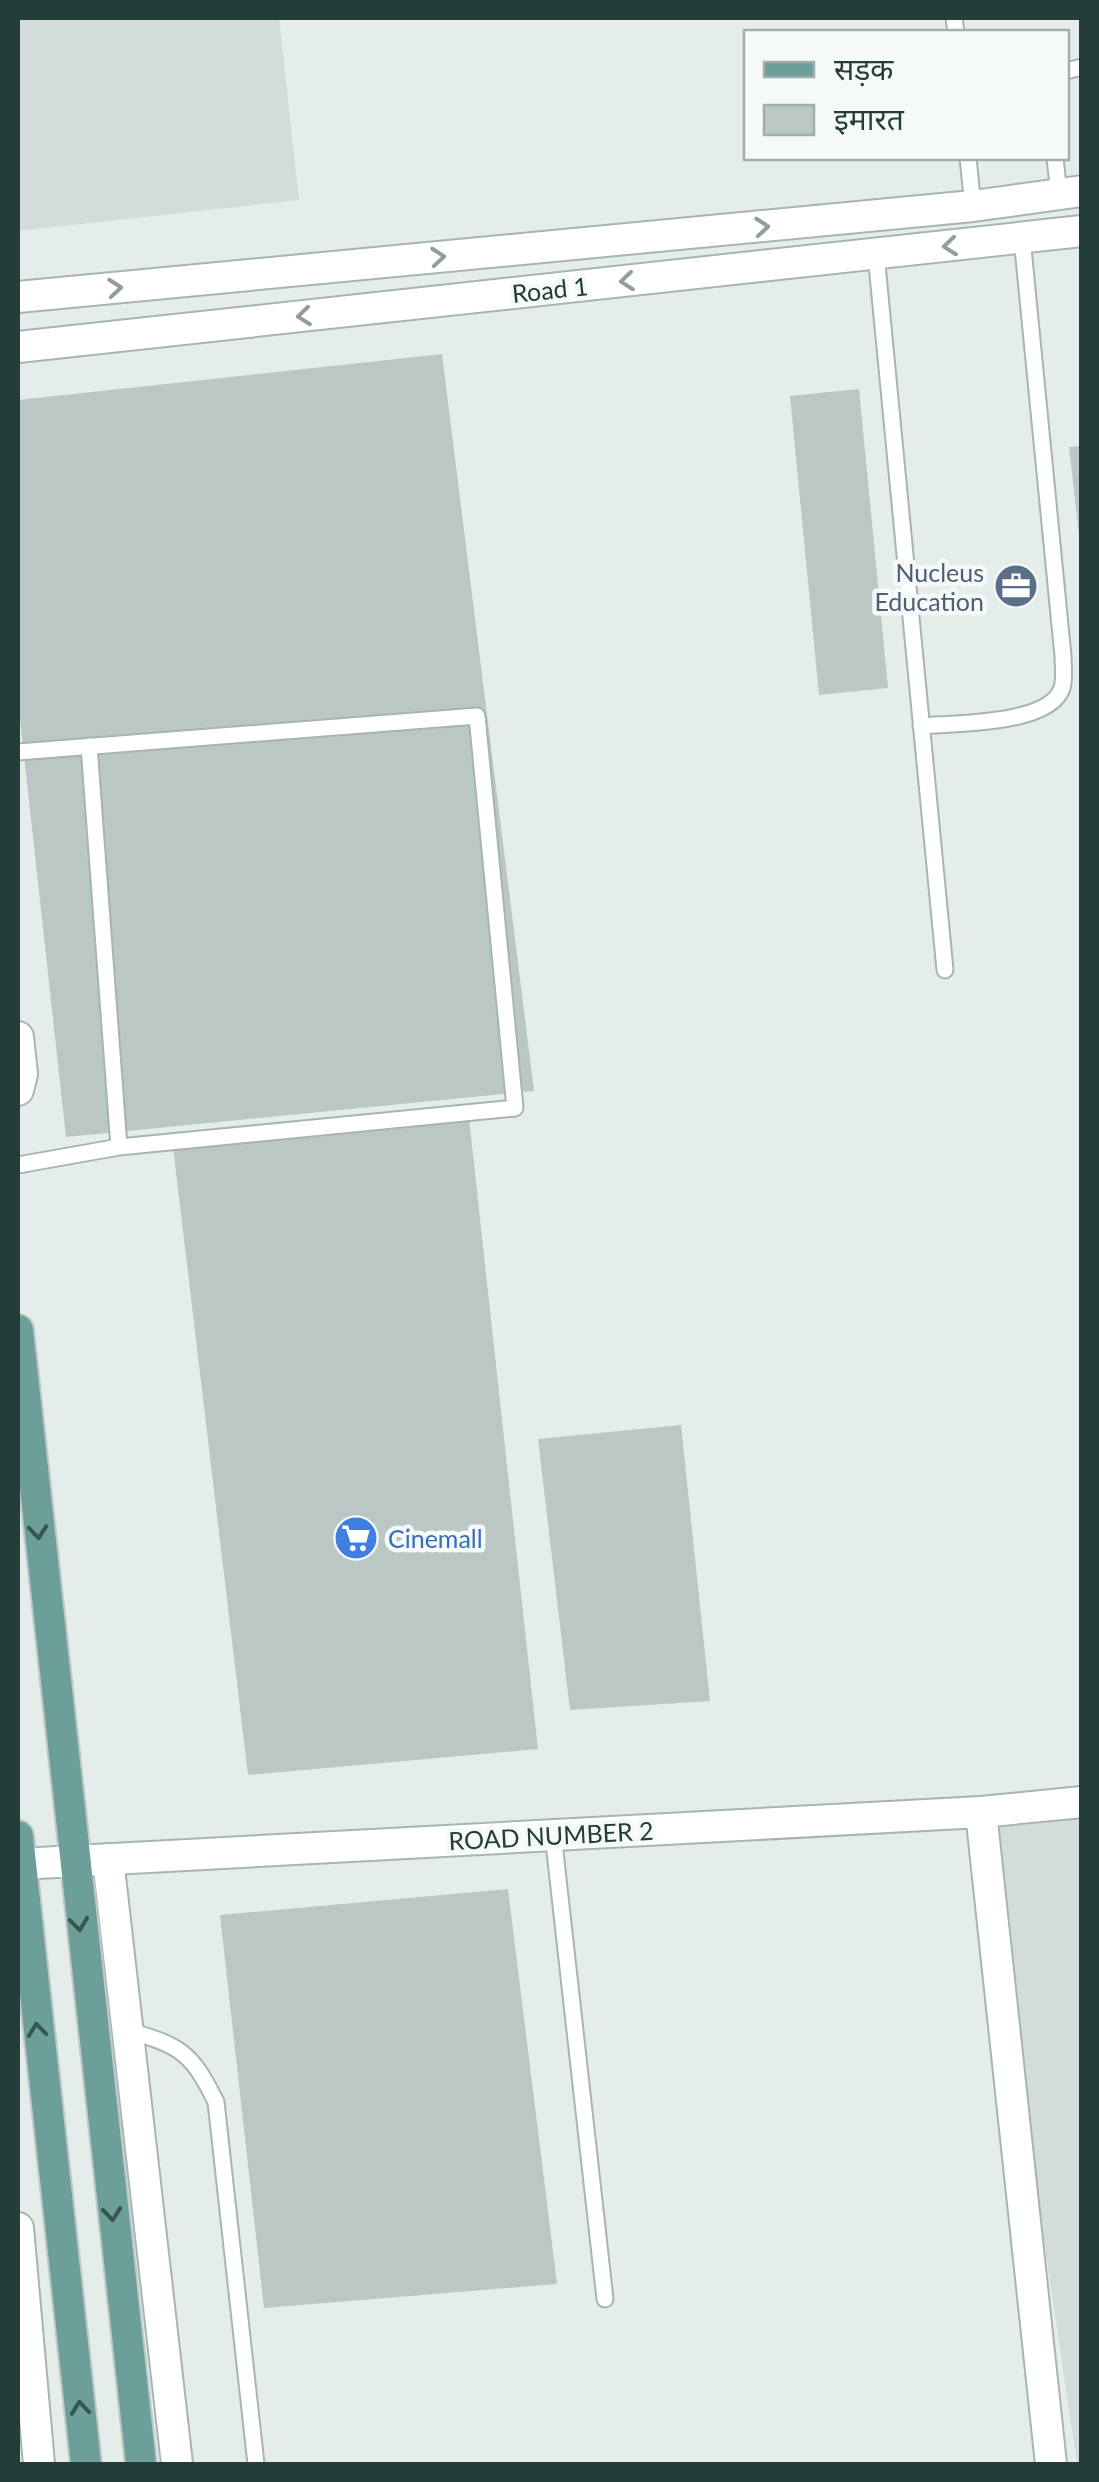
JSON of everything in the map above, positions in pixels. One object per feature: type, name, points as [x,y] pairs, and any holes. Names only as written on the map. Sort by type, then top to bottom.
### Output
[{"type":"main road","points":[[18,1330],[72,1862],[141,2464]]},
{"type":"main road","points":[[19,1850],[86,2464]]},
{"type":"street","name":"Road 1","points":[[18,298],[973,206],[1070,193]]},
{"type":"street","name":"Road 1","points":[[18,347],[1082,231]]},
{"type":"street","points":[[18,1036],[22,1074],[18,1090]]},
{"type":"street","name":"ROAD NUMBER 2","points":[[19,1850],[72,1862],[981,1812],[1082,1802]]},
{"type":"street","points":[[981,1812],[1051,2464]]},
{"type":"street","points":[[108,1859],[177,2464]]},
{"type":"street","points":[[18,2228],[38,2464]]},
{"type":"lane","points":[[968,160],[973,206]]},
{"type":"lane","points":[[1055,160],[1070,193]]},
{"type":"lane","points":[[922,726],[1018,717],[1047,707],[1062,689],[1063,656],[1022,238]]},
{"type":"lane","points":[[876,254],[946,970]]},
{"type":"lane","points":[[18,752],[477,716],[515,1108],[119,1147],[18,1164]]},
{"type":"lane","points":[[88,746],[119,1147]]},
{"type":"lane","points":[[553,1834],[605,2299]]},
{"type":"lane","points":[[126,2030],[173,2044],[200,2070],[216,2102],[256,2464]]},
{"type":"shaded area","points":[[18,18],[279,18],[299,200],[18,231]]},
{"type":"shaded area","points":[[1081,1802],[1081,2464],[1077,2464],[981,1812]]},
{"type":"building","points":[[442,354],[534,1091],[66,1137],[18,701],[18,400]]},
{"type":"building","points":[[859,389],[888,688],[819,695],[790,396]]},
{"type":"building","points":[[1082,446],[1082,534],[1079,535],[1069,447]]},
{"type":"building","points":[[469,1118],[538,1749],[248,1775],[173,1147]]},
{"type":"building","points":[[681,1425],[710,1701],[570,1710],[538,1439]]},
{"type":"building","points":[[508,1889],[557,2284],[264,2308],[220,1915]]},
{"type":"place","name":"Nucleus Education","points":[[1016,586]]},
{"type":"place","name":"Cinemall","points":[[356,1538]]}]
